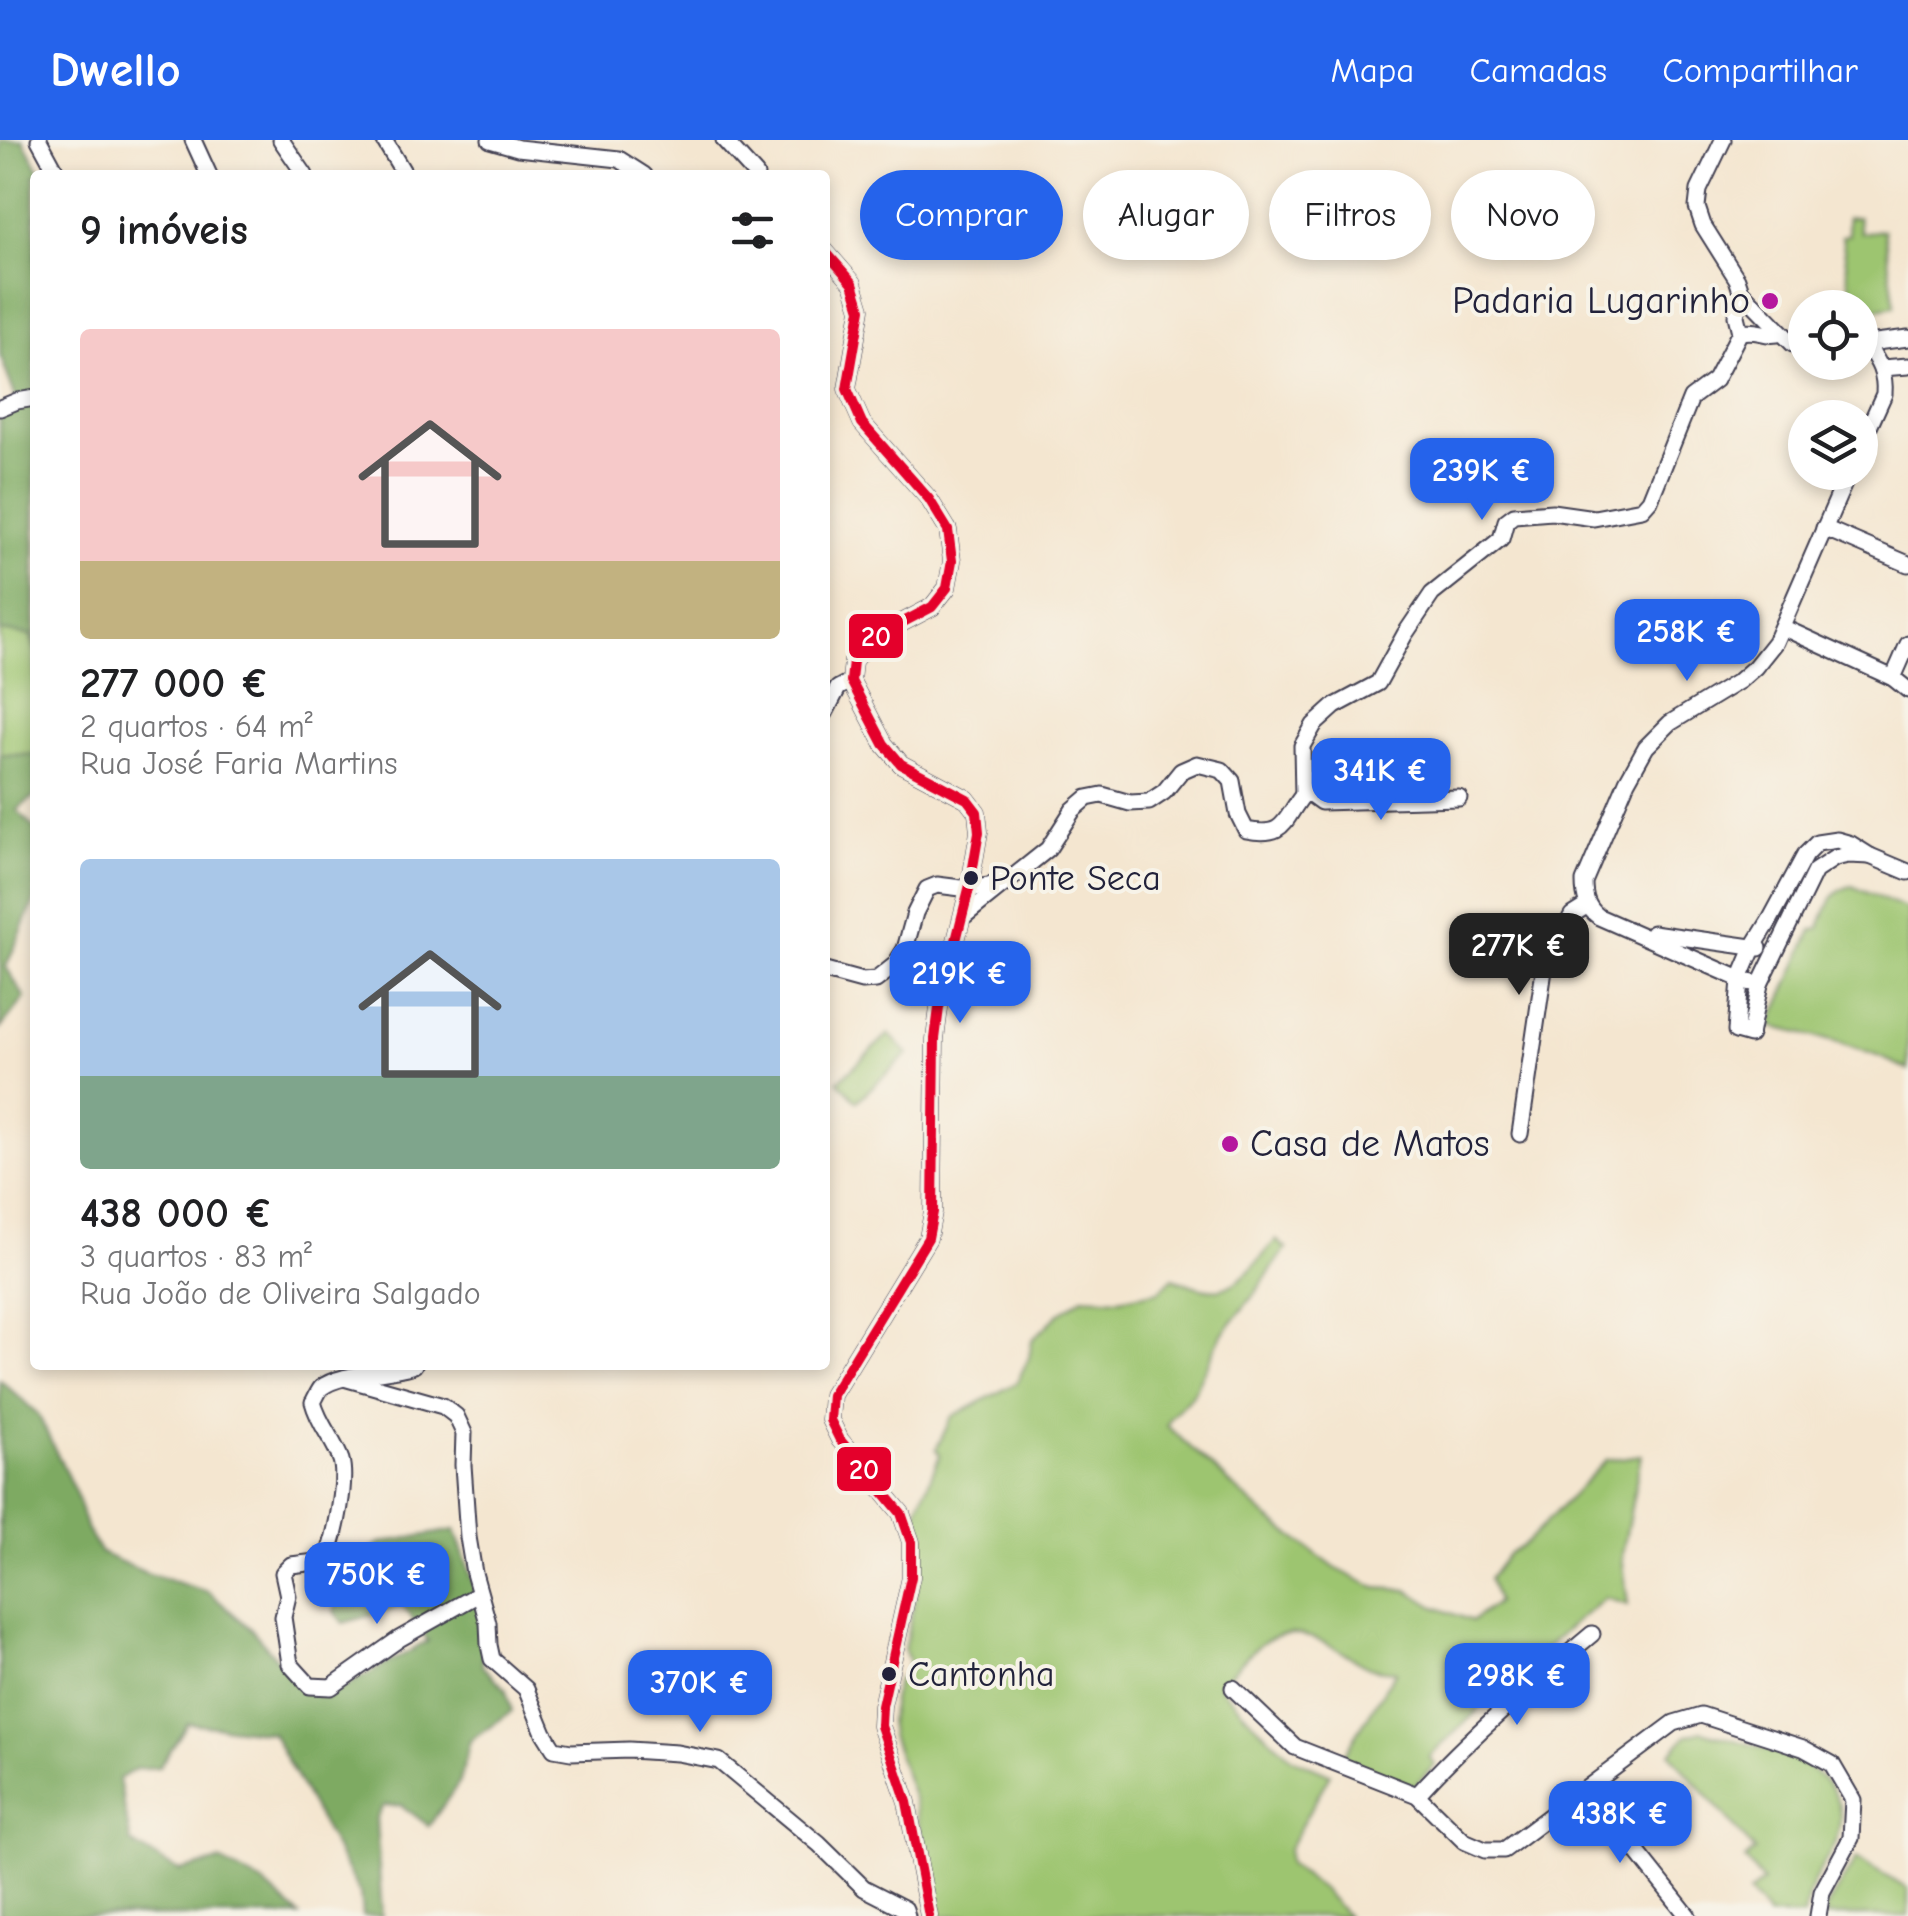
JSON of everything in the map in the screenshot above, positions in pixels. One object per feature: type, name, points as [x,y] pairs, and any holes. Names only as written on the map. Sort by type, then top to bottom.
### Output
[{"type":"street","points":[[39,140],[55,170]]},
{"type":"street","points":[[193,140],[207,170]]},
{"type":"street","points":[[280,140],[301,170]]},
{"type":"street","points":[[384,140],[403,170]]},
{"type":"street","points":[[490,140],[518,148],[619,159],[636,170]]},
{"type":"street","points":[[724,140],[751,170]]},
{"type":"street","points":[[1723,140],[1698,190],[1696,206],[1742,291],[1788,335]]},
{"type":"street","points":[[830,257],[852,283],[861,309],[847,389],[862,424],[928,499],[948,530],[952,562],[947,588],[932,606],[869,640],[853,662],[851,680],[884,744],[900,764],[967,798],[977,812],[979,832],[935,1039],[932,1212],[928,1238],[832,1395],[830,1420],[840,1440],[901,1513],[911,1542],[910,1577],[881,1726],[907,1802],[930,1916]]},
{"type":"street","points":[[963,917],[1048,849],[1073,810],[1087,798],[1148,802],[1164,792],[1181,770],[1197,764],[1222,770],[1232,781],[1238,814],[1246,830],[1264,834],[1284,824],[1303,794],[1302,746],[1314,724],[1335,706],[1378,682],[1432,594],[1500,539],[1506,521],[1514,515],[1552,512],[1594,518],[1642,509],[1650,500],[1691,398],[1715,380],[1740,332],[1736,316],[1742,291]]},
{"type":"street","points":[[1740,332],[1753,329],[1788,339]]},
{"type":"street","points":[[1878,342],[1907,339]]},
{"type":"street","points":[[1878,363],[1884,394],[1878,407]]},
{"type":"street","points":[[1882,368],[1908,366]]},
{"type":"street","points":[[0,408],[30,399]]},
{"type":"street","points":[[1760,984],[1740,979],[1599,917],[1588,905],[1584,882],[1627,781],[1646,747],[1670,723],[1739,681],[1767,653],[1782,627],[1840,490]]},
{"type":"street","points":[[1824,528],[1908,564]]},
{"type":"street","points":[[1782,627],[1894,678],[1908,690]]},
{"type":"street","points":[[1894,678],[1908,644]]},
{"type":"street","points":[[830,703],[838,688],[851,680]]},
{"type":"street","points":[[1303,794],[1321,802],[1459,798]]},
{"type":"street","points":[[1870,856],[1835,858],[1815,871],[1760,984],[1750,1034],[1736,1031],[1740,979],[1754,946],[1805,856],[1817,843],[1837,840],[1852,844],[1908,872]]},
{"type":"street","points":[[830,972],[862,982],[876,980],[895,965],[905,949],[914,913],[926,890],[937,885],[969,889],[989,886],[1019,872]]},
{"type":"street","points":[[1520,1134],[1544,970],[1572,914],[1588,905]]},
{"type":"street","points":[[1634,931],[1754,946],[1774,955]]},
{"type":"street","points":[[401,1370],[344,1378],[320,1389],[313,1402],[316,1417],[342,1462],[341,1488],[336,1533],[328,1555],[316,1562],[291,1564],[284,1573],[288,1596],[283,1617],[290,1664],[310,1686],[331,1687],[399,1639],[479,1594]]},
{"type":"street","points":[[344,1378],[442,1406],[456,1416],[464,1433],[468,1537],[488,1623],[492,1659],[526,1689],[554,1749],[661,1752],[719,1762],[818,1844],[864,1888],[905,1910],[907,1916]]},
{"type":"street","points":[[1416,1795],[1495,1717],[1592,1634]]},
{"type":"street","points":[[1233,1688],[1295,1747],[1416,1795],[1464,1841],[1485,1850],[1504,1850],[1674,1723],[1701,1715],[1802,1748],[1832,1764],[1853,1800],[1852,1838],[1822,1892],[1818,1916]]},
{"type":"street","points":[[1588,1788],[1688,1916]]},
{"type":"green space","points":[[0,140],[23,140],[39,170],[30,170],[30,635],[0,631],[0,408],[17,401],[0,355]]},
{"type":"green space","points":[[1858,217],[1861,233],[1884,230],[1895,306],[1878,309],[1878,290],[1850,290],[1842,236],[1849,235],[1847,218]]},
{"type":"green space","points":[[0,631],[30,635],[30,755],[0,754]]},
{"type":"green space","points":[[0,755],[30,755],[30,800],[17,810],[30,824],[30,912],[6,967],[25,998],[0,1029]]},
{"type":"green space","points":[[1852,886],[1908,910],[1908,1070],[1858,1049],[1770,1026],[1812,930],[1819,929],[1834,897]]},
{"type":"green space","points":[[889,1034],[908,1054],[857,1101],[838,1081]]},
{"type":"green space","points":[[1276,1240],[1286,1249],[1222,1334],[1192,1395],[1167,1426],[1268,1518],[1335,1568],[1376,1588],[1408,1590],[1435,1607],[1472,1621],[1497,1602],[1489,1579],[1508,1554],[1528,1541],[1606,1460],[1641,1455],[1622,1555],[1628,1605],[1605,1598],[1582,1617],[1429,1757],[1435,1765],[1413,1787],[1342,1758],[1396,1671],[1368,1666],[1316,1639],[1284,1635],[1258,1646],[1219,1686],[1292,1758],[1330,1774],[1288,1849],[1288,1864],[1321,1888],[1347,1916],[936,1916],[914,1799],[889,1721],[897,1680],[907,1673],[909,1660],[904,1650],[919,1566],[913,1520],[940,1455],[936,1449],[952,1417],[1016,1383],[1029,1358],[1032,1340],[1083,1297],[1119,1299],[1159,1291],[1173,1278],[1202,1288],[1221,1289],[1244,1276]]},
{"type":"green space","points":[[0,1380],[38,1414],[76,1494],[87,1530],[101,1553],[146,1573],[209,1592],[252,1630],[307,1693],[326,1697],[428,1641],[403,1606],[343,1623],[334,1611],[350,1564],[380,1543],[455,1530],[486,1618],[482,1666],[505,1688],[512,1711],[470,1741],[460,1781],[429,1826],[401,1805],[383,1806],[376,1818],[382,1916],[362,1916],[360,1894],[272,1733],[188,1723],[159,1767],[136,1769],[119,1779],[131,1843],[179,1871],[220,1861],[264,1884],[300,1916],[0,1916]]},
{"type":"green space","points":[[1702,1731],[1793,1759],[1830,1786],[1839,1805],[1839,1829],[1812,1886],[1803,1916],[1768,1916],[1749,1893],[1763,1882],[1745,1860],[1755,1851],[1670,1753],[1687,1735]]},
{"type":"green space","points":[[1856,1859],[1908,1889],[1908,1916],[1825,1916]]},
{"type":"transit line","name":"20","points":[[830,257],[853,283],[861,309],[847,389],[862,423],[929,499],[948,530],[952,561],[947,588],[932,607],[869,640],[853,661],[851,681],[884,744],[901,764],[967,799],[977,812],[979,832],[935,1039],[933,1212],[928,1238],[832,1395],[830,1420],[840,1440],[901,1513],[911,1542],[911,1577],[881,1726],[907,1802],[929,1916]]},
{"type":"place","name":"Padaria Lugarinho","points":[[1770,301]]},
{"type":"place","name":"Ponte Seca","points":[[971,878]]},
{"type":"place","name":"Casa de Matos","points":[[1230,1144]]},
{"type":"place","name":"Cantonha","points":[[889,1674]]}]
